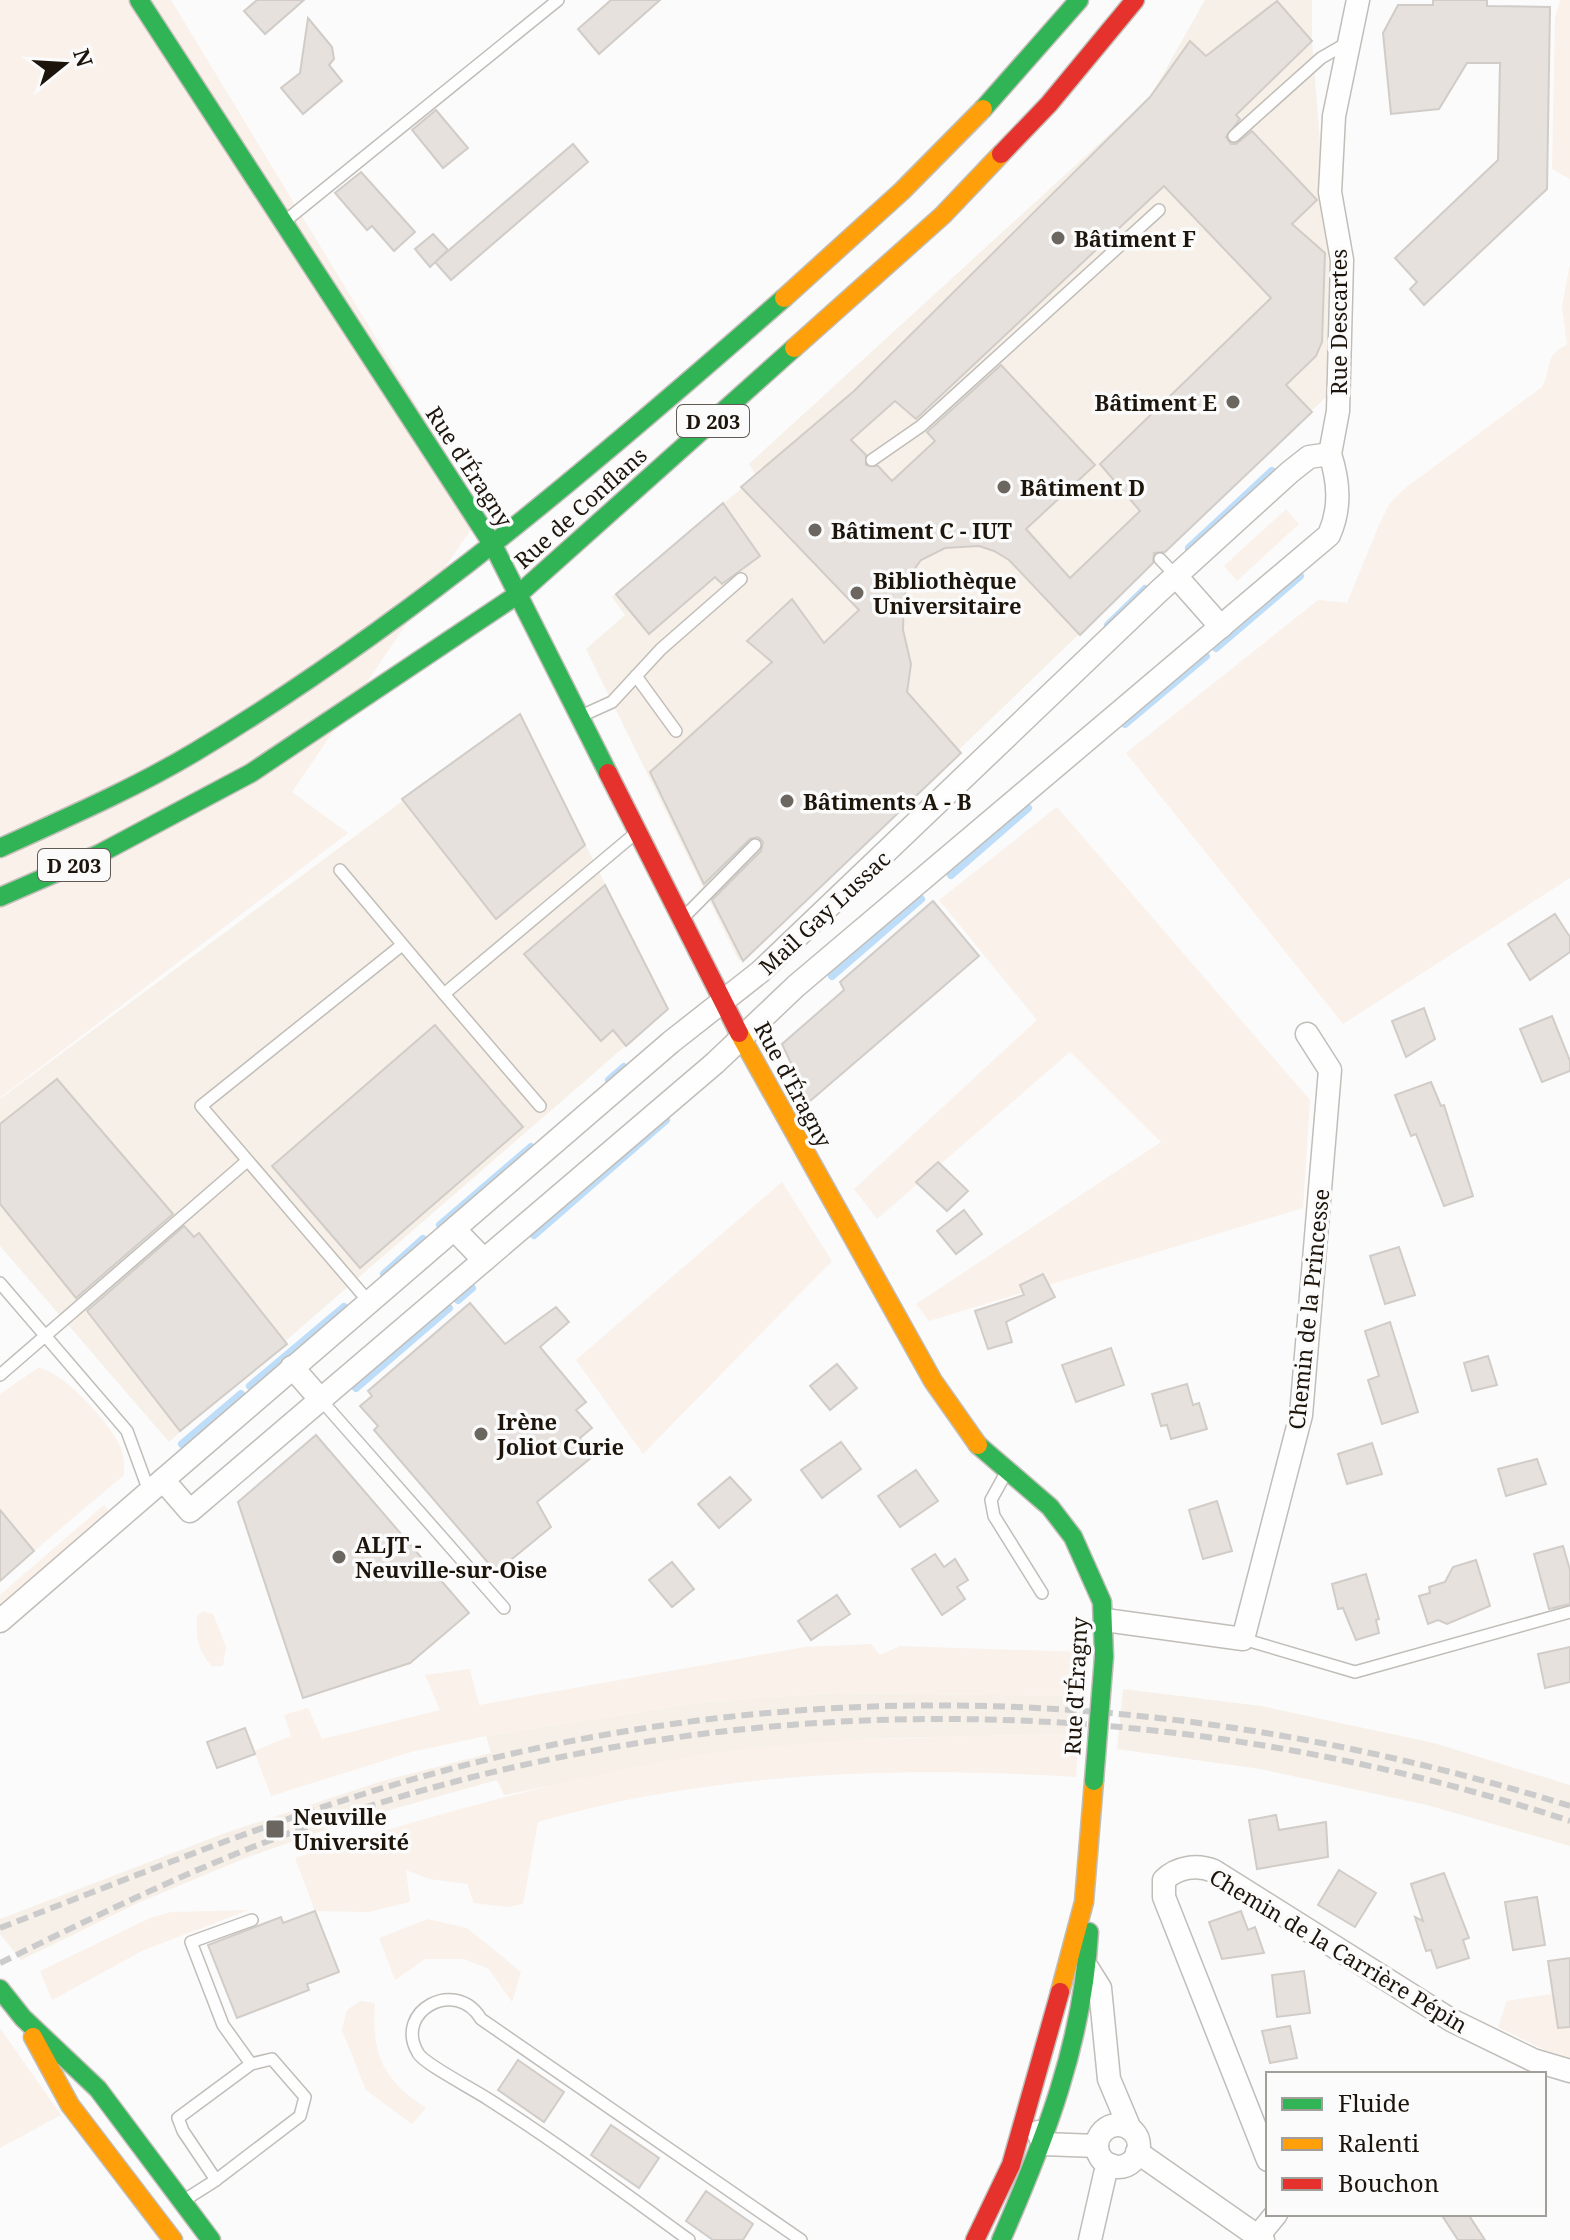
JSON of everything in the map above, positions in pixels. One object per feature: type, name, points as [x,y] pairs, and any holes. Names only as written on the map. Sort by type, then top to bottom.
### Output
[{"type":"main road","name":"Rue d'Éragny","points":[[139,0],[493,545],[520,593],[766,1087],[933,1381],[979,1446],[1050,1507],[1073,1537],[1092,1575],[1105,1620],[1084,1902],[1011,2165],[975,2240]]},
{"type":"main road","name":"Rue de Conflans","points":[[0,848],[125,792],[214,743],[295,689],[493,545],[855,236],[1000,92],[1079,0]]},
{"type":"main road","name":"Rue de Conflans","points":[[0,897],[147,831],[251,773],[520,593],[943,215],[1049,104],[1135,0]]},
{"type":"main road","points":[[1001,2240],[1043,2144],[1077,2037],[1088,1969],[1089,1924],[1084,1902]]},
{"type":"main road","points":[[0,1989],[23,2018],[98,2089],[211,2240]]},
{"type":"main road","points":[[23,2018],[70,2105],[173,2240]]},
{"type":"main road","points":[[146,2204],[170,2206],[182,2202]]},
{"type":"street","name":"Rue Descartes","points":[[1330,454],[1338,411],[1342,260],[1330,192],[1334,116],[1358,0]]},
{"type":"street","name":"Mail Gay Lussac","points":[[0,1621],[292,1367],[784,950],[1176,576],[1309,457],[1330,454],[1338,477],[1337,517],[1329,535],[796,986],[742,1037],[190,1511],[156,1486]]},
{"type":"street","points":[[1176,576],[1221,627]]},
{"type":"street","name":"Chemin de la Princesse","points":[[1243,1639],[1301,1415],[1330,1070],[1307,1034]]},
{"type":"street","points":[[455,1230],[484,1260]]},
{"type":"street","points":[[292,1367],[321,1400]]},
{"type":"street","points":[[1105,1620],[1243,1639]]},
{"type":"street","name":"Chemin de la Carrière Pépin","points":[[1266,2155],[1164,1897],[1164,1880],[1183,1869],[1198,1867],[1214,1871],[1451,2020],[1533,2060],[1570,2071]]},
{"type":"street","points":[[1088,1969],[1100,1988],[1109,2079],[1137,2139],[1137,2152],[1124,2166],[1111,2165],[1100,2157],[1097,2146],[1099,2136],[1110,2127],[1130,2129]]},
{"type":"street","points":[[1042,2058],[1051,2065],[1038,2131],[1043,2144],[1097,2146]]},
{"type":"street","points":[[1137,2152],[1260,2238],[1275,2216]]},
{"type":"street","points":[[1090,2240],[1105,2174],[1111,2165]]},
{"type":"lane","points":[[284,223],[558,0]]},
{"type":"lane","points":[[1234,136],[1321,58],[1350,41]]},
{"type":"lane","points":[[872,460],[921,426],[1159,210]]},
{"type":"lane","points":[[1160,559],[1176,576]]},
{"type":"lane","points":[[581,717],[612,702],[661,649],[741,579]]},
{"type":"lane","points":[[636,676],[676,731]]},
{"type":"lane","points":[[444,994],[637,832]]},
{"type":"lane","points":[[681,920],[755,845]]},
{"type":"lane","points":[[340,870],[540,1106]]},
{"type":"lane","points":[[369,1302],[201,1106],[402,945]]},
{"type":"lane","points":[[0,1375],[247,1161]]},
{"type":"lane","points":[[0,1283],[127,1431],[156,1486]]},
{"type":"lane","points":[[321,1400],[504,1608]]},
{"type":"lane","points":[[1007,1470],[991,1500],[994,1516],[1042,1593]]},
{"type":"lane","points":[[1243,1639],[1355,1672],[1570,1612]]},
{"type":"lane","points":[[251,2064],[223,2025],[191,1942],[252,1920]]},
{"type":"lane","points":[[689,2240],[501,2107],[445,2070],[427,2064],[415,2049],[412,2037],[415,2020],[423,2008],[440,1999],[467,2004],[481,2019],[801,2240]]},
{"type":"lane","points":[[182,2202],[216,2180],[300,2116],[305,2097],[272,2059],[251,2064],[178,2118],[183,2131],[216,2180]]},
{"type":"shaded area","points":[[0,0],[171,0],[482,513],[292,792],[348,833],[0,1098]]},
{"type":"shaded area","points":[[1205,0],[1312,0],[1312,41],[1330,270],[1326,397],[739,961],[586,649],[625,615],[612,597],[756,476],[749,464],[1150,97]]},
{"type":"shaded area","points":[[1560,0],[1570,0],[1570,179],[1552,169],[1555,18]]},
{"type":"shaded area","points":[[1570,264],[1570,878],[1343,1024],[1126,753],[1318,600],[1347,603],[1390,503],[1404,489],[1542,387],[1552,357],[1567,345],[1562,306]]},
{"type":"shaded area","points":[[1286,509],[1299,524],[1237,581],[1224,566]]},
{"type":"shaded area","points":[[520,714],[668,1009],[169,1442],[0,1246],[0,1099]]},
{"type":"shaded area","points":[[1057,807],[1310,1100],[1303,1208],[929,1321],[916,1304],[1161,1142],[1070,1052],[877,1219],[854,1189],[1037,1020],[939,900]]},
{"type":"shaded area","points":[[782,1182],[832,1261],[643,1454],[576,1360]]},
{"type":"shaded area","points":[[38,1368],[71,1387],[105,1423],[121,1448],[124,1475],[34,1551],[0,1510],[0,1394]]},
{"type":"shaded area","points":[[104,1505],[110,1512],[0,1609],[0,1595]]},
{"type":"shaded area","points":[[203,1611],[213,1614],[226,1647],[223,1666],[212,1666],[200,1649],[197,1616]]},
{"type":"shaded area","points":[[871,1644],[880,1655],[900,1646],[1082,1652],[1082,1696],[833,1693],[704,1702],[486,1736],[411,1752],[271,1796],[254,1751],[291,1736],[284,1715],[308,1708],[322,1739],[440,1710],[425,1675],[470,1669],[479,1705],[805,1647]]},
{"type":"shaded area","points":[[1123,1689],[1261,1706],[1434,1743],[1570,1785],[1570,1846],[1427,1805],[1260,1769],[1117,1749]]},
{"type":"shaded area","points":[[833,1693],[1082,1696],[1079,1734],[890,1738],[780,1746],[689,1757],[504,1795],[497,1780],[354,1820],[248,1857],[140,1902],[21,1960],[0,1934],[0,1919],[228,1832],[382,1781],[491,1753],[486,1736],[704,1702]]},
{"type":"shaded area","points":[[1079,1734],[1076,1777],[941,1772],[804,1777],[669,1792],[538,1822],[523,1904],[507,1907],[474,1903],[467,1884],[429,1879],[406,1870],[410,1902],[369,1912],[315,1911],[295,1858],[538,1789],[687,1757],[834,1741]]},
{"type":"shaded area","points":[[249,1910],[144,1950],[52,2000],[40,1971],[150,1918],[171,1912]]},
{"type":"shaded area","points":[[428,1919],[467,1928],[521,1972],[512,2002],[489,1969],[464,1959],[425,1959],[395,1980],[379,1938]]},
{"type":"shaded area","points":[[1570,1991],[1570,2069],[1559,2057],[1498,2027],[1507,2001]]},
{"type":"shaded area","points":[[360,2001],[375,2003],[375,2037],[390,2076],[411,2098],[426,2108],[412,2124],[366,2090],[342,2030],[347,2010]]},
{"type":"shaded area","points":[[0,2028],[61,2115],[0,2148]]},
{"type":"building","points":[[257,0],[304,0],[265,34],[244,11]]},
{"type":"building","points":[[611,0],[660,0],[599,54],[578,29]]},
{"type":"building","points":[[1433,0],[1487,0],[1487,6],[1550,7],[1547,189],[1424,305],[1410,289],[1417,282],[1395,258],[1498,160],[1500,63],[1467,63],[1439,109],[1391,114],[1383,33],[1398,5],[1433,5]]},
{"type":"building","points":[[1277,1],[1312,41],[1236,115],[1240,119],[1226,137],[1231,144],[1236,144],[1252,131],[1317,200],[1292,224],[1325,253],[1322,342],[1316,356],[1286,385],[1312,412],[1165,552],[1154,553],[1153,563],[1080,635],[1009,560],[994,551],[979,546],[945,548],[921,560],[911,574],[904,597],[903,630],[911,664],[907,692],[961,753],[743,961],[712,900],[761,851],[763,842],[758,837],[750,839],[704,884],[650,772],[772,662],[747,641],[792,599],[824,643],[859,610],[741,487],[854,391],[1150,97],[1190,41],[1206,56]],"holes":[[[1164,186],[1271,298],[1100,464],[1140,511],[1070,578],[1026,529],[1095,465],[1001,365],[927,432],[935,441],[892,481],[878,466],[866,465],[866,455],[851,440],[895,401],[916,419]]]},
{"type":"building","points":[[308,18],[332,47],[334,59],[329,65],[342,81],[303,114],[281,88],[300,73]]},
{"type":"building","points":[[436,110],[468,148],[443,168],[412,130]]},
{"type":"building","points":[[573,144],[588,162],[451,280],[435,262]]},
{"type":"building","points":[[361,172],[415,232],[394,251],[372,226],[367,230],[335,193]]},
{"type":"building","points":[[433,234],[448,250],[430,267],[415,249]]},
{"type":"building","points":[[723,503],[760,556],[722,584],[715,577],[649,634],[616,594]]},
{"type":"building","points":[[520,714],[585,845],[496,919],[402,799]]},
{"type":"building","points":[[605,885],[668,1009],[626,1046],[613,1030],[601,1041],[524,954]]},
{"type":"building","points":[[933,901],[979,956],[809,1102],[782,1044],[844,990],[840,982]]},
{"type":"building","points":[[1555,914],[1570,937],[1570,952],[1530,980],[1508,944]]},
{"type":"building","points":[[1424,1008],[1435,1039],[1406,1057],[1392,1021]]},
{"type":"building","points":[[1552,1016],[1570,1061],[1570,1071],[1542,1082],[1520,1029]]},
{"type":"building","points":[[435,1025],[523,1127],[360,1268],[272,1166]]},
{"type":"building","points":[[57,1079],[173,1214],[76,1298],[0,1204],[0,1124]]},
{"type":"building","points":[[1431,1082],[1441,1106],[1444,1105],[1473,1196],[1444,1206],[1416,1134],[1411,1136],[1395,1095]]},
{"type":"building","points":[[938,1162],[968,1191],[947,1211],[916,1182]]},
{"type":"building","points":[[964,1210],[982,1234],[956,1254],[937,1231]]},
{"type":"building","points":[[184,1226],[194,1237],[199,1233],[287,1344],[180,1431],[87,1311]]},
{"type":"building","points":[[1399,1247],[1415,1295],[1385,1304],[1370,1256]]},
{"type":"building","points":[[1043,1274],[1055,1297],[1006,1322],[1012,1342],[988,1349],[975,1311],[1024,1295],[1020,1285]]},
{"type":"building","name":"Irène Joliot Curie","points":[[470,1303],[505,1344],[556,1307],[569,1322],[540,1347],[586,1402],[576,1410],[592,1428],[580,1438],[592,1457],[537,1502],[551,1527],[496,1572],[374,1430],[378,1426],[360,1406],[372,1396],[368,1391]]},
{"type":"building","points":[[1390,1322],[1418,1412],[1382,1424],[1368,1380],[1379,1376],[1365,1331]]},
{"type":"building","points":[[1111,1348],[1124,1385],[1076,1402],[1062,1365]]},
{"type":"building","points":[[1488,1356],[1497,1385],[1472,1391],[1464,1363]]},
{"type":"building","points":[[837,1364],[857,1388],[830,1410],[810,1386]]},
{"type":"building","points":[[1187,1384],[1193,1405],[1199,1403],[1207,1429],[1171,1439],[1167,1425],[1161,1426],[1152,1394]]},
{"type":"building","name":"ALJT - Neuville-sur-Oise","points":[[316,1435],[469,1613],[410,1663],[303,1698],[238,1502]]},
{"type":"building","points":[[841,1442],[861,1469],[822,1498],[801,1470]]},
{"type":"building","points":[[1372,1443],[1382,1474],[1347,1484],[1338,1454]]},
{"type":"building","points":[[1537,1459],[1546,1484],[1506,1496],[1498,1469]]},
{"type":"building","points":[[916,1470],[938,1501],[900,1527],[878,1496]]},
{"type":"building","points":[[730,1477],[751,1500],[719,1528],[698,1504]]},
{"type":"building","points":[[1217,1501],[1232,1551],[1203,1559],[1189,1510]]},
{"type":"building","points":[[0,1510],[34,1551],[0,1581]]},
{"type":"building","points":[[1563,1546],[1570,1570],[1570,1604],[1549,1609],[1534,1554]]},
{"type":"building","points":[[935,1554],[944,1567],[955,1559],[968,1580],[957,1587],[965,1599],[942,1615],[912,1569]]},
{"type":"building","points":[[1476,1560],[1490,1606],[1447,1624],[1438,1620],[1428,1624],[1419,1596],[1430,1593],[1429,1587],[1445,1582],[1453,1567]]},
{"type":"building","points":[[672,1562],[694,1589],[672,1607],[649,1580]]},
{"type":"building","points":[[1366,1574],[1379,1619],[1376,1620],[1379,1633],[1356,1640],[1343,1608],[1338,1609],[1332,1584]]},
{"type":"building","points":[[837,1595],[850,1614],[811,1640],[798,1621]]},
{"type":"building","points":[[1570,1647],[1570,1682],[1545,1688],[1538,1654]]},
{"type":"building","points":[[245,1728],[255,1754],[217,1768],[207,1742]]},
{"type":"building","points":[[1276,1815],[1279,1830],[1326,1822],[1328,1857],[1257,1869],[1249,1820]]},
{"type":"building","points":[[1339,1870],[1376,1893],[1355,1927],[1318,1905]]},
{"type":"building","points":[[1444,1873],[1469,1938],[1463,1940],[1469,1958],[1437,1968],[1431,1950],[1426,1951],[1415,1917],[1423,1921],[1411,1884]]},
{"type":"building","points":[[1537,1897],[1545,1945],[1513,1950],[1505,1902]]},
{"type":"building","points":[[315,1911],[339,1972],[307,1984],[309,1990],[237,2018],[208,1945],[281,1917],[283,1923]]},
{"type":"building","points":[[1241,1911],[1248,1930],[1255,1927],[1264,1953],[1222,1959],[1209,1922]]},
{"type":"building","points":[[1570,1958],[1570,2027],[1558,2028],[1548,1961]]},
{"type":"building","points":[[1304,1971],[1310,2013],[1277,2017],[1272,1975]]},
{"type":"building","points":[[1290,2026],[1297,2058],[1270,2063],[1262,2031]]},
{"type":"building","points":[[518,2060],[564,2092],[544,2122],[498,2090]]},
{"type":"building","points":[[611,2125],[659,2158],[639,2188],[591,2155]]},
{"type":"building","points":[[706,2191],[753,2224],[743,2240],[713,2240],[686,2221]]},
{"type":"building","points":[[1442,2216],[1469,2216],[1485,2240],[1458,2240]]},
{"type":"waterway","points":[[1189,548],[1272,471]]},
{"type":"waterway","points":[[1216,648],[1300,576]]},
{"type":"waterway","points":[[1108,625],[1145,589]]},
{"type":"waterway","points":[[1125,724],[1206,656]]},
{"type":"waterway","points":[[951,875],[1028,808]]},
{"type":"waterway","points":[[832,976],[921,899]]},
{"type":"waterway","points":[[609,1080],[624,1067]]},
{"type":"waterway","points":[[534,1235],[666,1120]]},
{"type":"waterway","points":[[440,1225],[531,1147]]},
{"type":"waterway","points":[[384,1274],[423,1239]]},
{"type":"waterway","points":[[458,1300],[472,1288]]},
{"type":"waterway","points":[[250,1386],[344,1307]]},
{"type":"waterway","points":[[356,1388],[449,1308]]},
{"type":"waterway","points":[[182,1444],[241,1394]]},
{"type":"railway","points":[[0,1928],[220,1844],[387,1787],[585,1738],[726,1717],[868,1707],[1009,1707],[1150,1717],[1291,1737],[1431,1767],[1570,1806]]},
{"type":"railway","points":[[0,1963],[147,1892],[260,1844],[454,1782],[612,1747],[772,1726],[933,1719],[1094,1725],[1254,1744],[1413,1776],[1570,1821]]},
{"type":"traffic: fast","points":[[139,0],[493,545],[608,773]]},
{"type":"traffic: fast","points":[[983,109],[1079,0]]},
{"type":"traffic: fast","points":[[0,848],[172,766],[351,650],[572,480],[784,298]]},
{"type":"traffic: fast","points":[[0,897],[99,854],[251,773],[520,593],[794,348]]},
{"type":"traffic: fast","points":[[978,1445],[1050,1507],[1073,1537],[1102,1602],[1104,1657]]},
{"type":"traffic: fast","points":[[1094,1781],[1104,1657]]},
{"type":"traffic: fast","points":[[1001,2240],[1047,2128],[1059,2090],[1079,2012],[1089,1932]]},
{"type":"traffic: fast","points":[[0,1989],[23,2018],[98,2089],[211,2240]]},
{"type":"traffic: slow","points":[[784,298],[902,191],[983,109]]},
{"type":"traffic: slow","points":[[794,348],[943,215],[1001,154]]},
{"type":"traffic: slow","points":[[739,1033],[933,1381],[978,1445]]},
{"type":"traffic: slow","points":[[1060,1992],[1084,1902],[1094,1781]]},
{"type":"traffic: slow","points":[[33,2037],[70,2105],[173,2240]]},
{"type":"traffic: jam","points":[[1001,154],[1049,104],[1135,0]]},
{"type":"traffic: jam","points":[[608,773],[739,1033]]},
{"type":"traffic: jam","points":[[975,2240],[1011,2165],[1060,1992]]},
{"type":"place","name":"Bâtiment F","points":[[1058,238]]},
{"type":"place","name":"Bâtiment E","points":[[1233,402]]},
{"type":"place","name":"Bâtiment D","points":[[1004,487]]},
{"type":"place","name":"Bâtiment C - IUT","points":[[815,530]]},
{"type":"place","name":"Bibliothèque Universitaire","points":[[857,593]]},
{"type":"place","name":"Bâtiments A - B","points":[[787,801]]},
{"type":"place","name":"Irène Joliot Curie","points":[[481,1434]]},
{"type":"place","name":"ALJT - Neuville-sur-Oise","points":[[339,1557]]},
{"type":"place","name":"Neuville Université","points":[[275,1829]]}]
